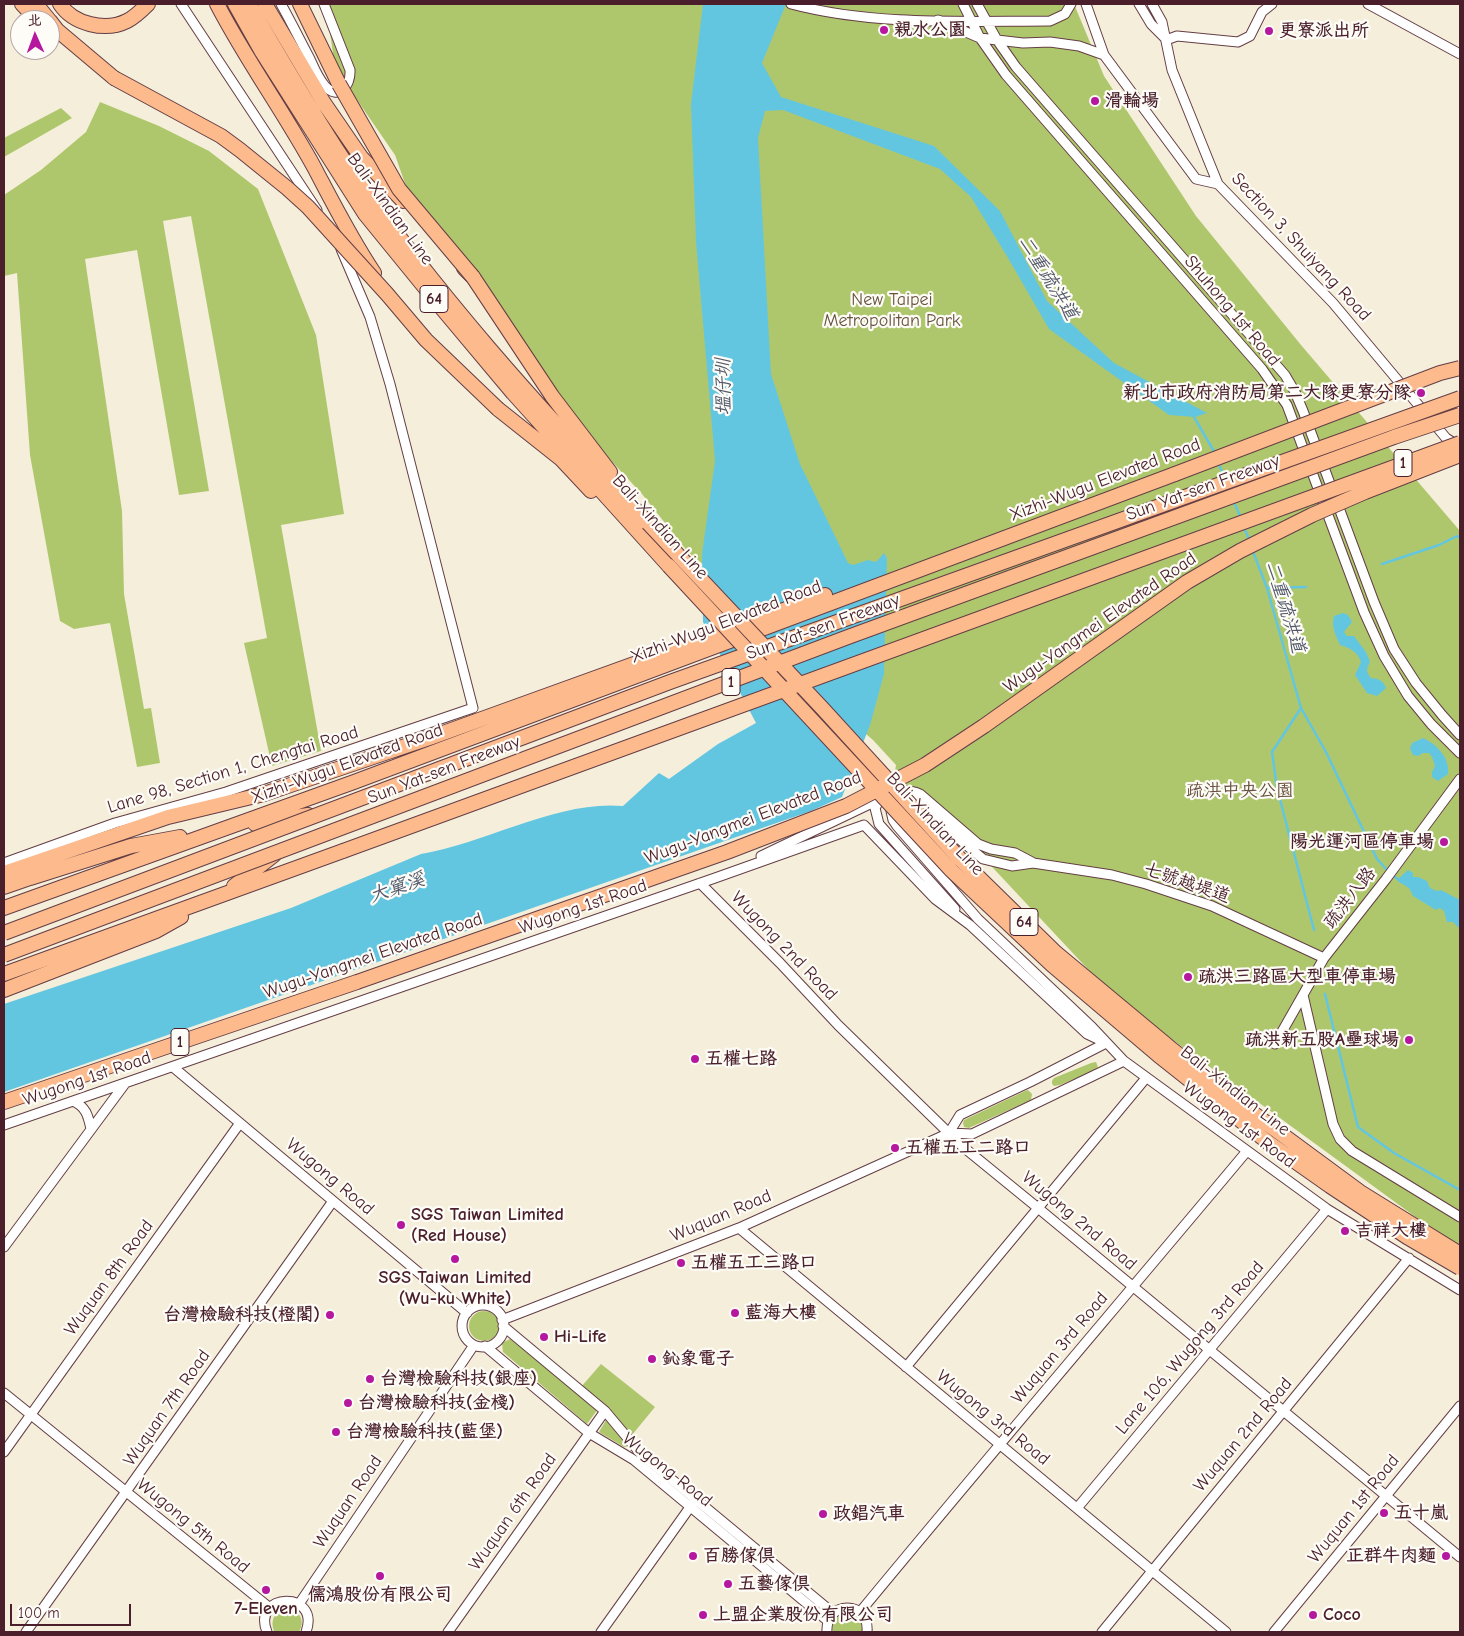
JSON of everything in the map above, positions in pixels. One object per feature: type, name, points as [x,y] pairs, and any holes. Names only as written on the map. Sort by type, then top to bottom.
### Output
[{"type":"highway","points":[[60,4],[62,8],[82,21],[107,26],[126,21],[148,4]]},
{"type":"highway","points":[[217,4],[234,36],[314,167],[347,232],[387,294]]},
{"type":"highway","name":"Bali-Xindian Line","points":[[235,4],[262,52],[365,214],[440,306],[514,393],[669,566],[952,871],[1052,965],[1158,1056],[1269,1143],[1407,1237],[1460,1268]]},
{"type":"highway","name":"Bali-Xindian Line","points":[[249,4],[344,160],[433,280],[495,356],[565,436],[823,709],[960,859],[1056,953],[1249,1111],[1360,1192],[1460,1254]]},
{"type":"highway","points":[[265,4],[324,103],[361,157],[472,277]]},
{"type":"highway","points":[[300,4],[339,84],[400,188],[472,277],[526,360],[648,523]]},
{"type":"highway","points":[[60,33],[114,78]]},
{"type":"highway","points":[[60,43],[78,58],[221,136],[308,207],[444,358],[498,409],[560,459],[607,509],[669,566]]},
{"type":"highway","name":"Xizhi-Wugu Elevated Road","points":[[4,908],[354,782],[1440,373],[1460,368]]},
{"type":"highway","name":"Sun Yat-sen Freeway","points":[[4,933],[670,682],[1460,398]]},
{"type":"highway","name":"Sun Yat-sen Freeway","points":[[4,955],[848,637],[1394,437],[1460,415]]},
{"type":"highway","name":"1","points":[[4,974],[1460,443]]},
{"type":"highway","name":"Wugu-Yangmei Elevated Road","points":[[4,1102],[582,903],[727,852],[846,806],[925,765],[984,726],[1187,582],[1312,515],[1460,455]]},
{"type":"highway","name":"1","points":[[4,872],[168,817],[264,794],[330,772],[611,673],[1078,503],[1175,474]]},
{"type":"highway","points":[[4,888],[131,846],[331,811]]},
{"type":"highway","points":[[4,990],[156,931],[222,895],[276,854]]},
{"type":"street","name":"Lane 98, Section 1, Chengtai Road","points":[[4,863],[115,823],[226,792],[473,708],[390,384],[370,317],[339,245],[181,4]]},
{"type":"street","points":[[281,4],[321,79],[331,90],[338,92],[347,87],[351,79],[350,70],[324,4]]},
{"type":"street","points":[[792,4],[856,16],[938,20],[1050,21],[1065,14],[1072,4]]},
{"type":"street","name":"Shuhong 1st Road","points":[[962,4],[980,38],[1006,75],[1262,369],[1287,405],[1364,612],[1384,656],[1408,696],[1431,724],[1460,753]]},
{"type":"street","name":"Shuhong 1st Road","points":[[978,4],[997,40],[1016,67],[1285,376],[1304,411],[1367,583],[1394,649],[1416,683],[1460,735]]},
{"type":"street","points":[[1086,4],[1104,55],[1196,179],[1218,184]]},
{"type":"street","points":[[1139,4],[1151,24],[1166,40],[1177,36],[1238,42],[1250,36],[1262,12],[1272,4]]},
{"type":"street","name":"Section 3, Shuiyang Road","points":[[1152,4],[1162,22],[1172,70],[1218,184],[1333,303],[1446,438],[1460,448]]},
{"type":"street","points":[[1368,4],[1460,54]]},
{"type":"street","points":[[938,20],[980,38],[1023,43],[1050,42],[1079,46],[1104,55]]},
{"type":"street","name":"疏洪八路","points":[[1275,1044],[1324,958],[1386,879],[1460,779]]},
{"type":"street","name":"七號越堤道","points":[[715,878],[895,792],[912,791],[920,794],[978,844],[991,849],[1015,853],[1033,862],[1112,875],[1178,894],[1212,906],[1324,958]]},
{"type":"street","points":[[880,799],[876,808],[879,824],[974,922]]},
{"type":"street","name":"七號越堤道","points":[[974,922],[893,820],[891,811],[895,805],[902,800],[910,799],[916,802],[983,860],[1012,866],[1033,862]]},
{"type":"street","name":"Wugong 1st Road","points":[[4,1125],[700,884],[864,825],[935,899],[974,922],[1087,1034],[1106,1043],[1124,1061],[1146,1078],[1327,1208],[1460,1290]]},
{"type":"street","name":"Wugong 2nd Road","points":[[700,884],[780,963],[838,1025],[962,1146],[1460,1557]]},
{"type":"street","points":[[1302,995],[1333,1124],[1340,1139],[1352,1150],[1460,1217]]},
{"type":"street","name":"Wuquan Road","points":[[949,1133],[960,1115],[1106,1043]]},
{"type":"street","name":"Wuquan Road","points":[[503,1323],[739,1228],[949,1133],[972,1134],[1124,1061]]},
{"type":"street","name":"Wugong Road","points":[[173,1067],[467,1313]]},
{"type":"street","points":[[906,1367],[1146,1078]]},
{"type":"street","points":[[4,1247],[125,1084]]},
{"type":"street","points":[[73,1101],[86,1111],[90,1129]]},
{"type":"street","name":"Wuquan 8th Road","points":[[4,1452],[240,1123]]},
{"type":"street","name":"Wuquan 3rd Road","points":[[860,1612],[998,1444],[1069,1363],[1247,1151]]},
{"type":"street","name":"Wuquan 7th Road","points":[[26,1632],[334,1201]]},
{"type":"street","name":"Lane 106, Wugong 3rd Road","points":[[1078,1508],[1327,1208]]},
{"type":"street","name":"Wugong 3rd Road","points":[[739,1228],[1226,1632]]},
{"type":"street","name":"Wuquan 2nd Road","points":[[1102,1632],[1409,1258]]},
{"type":"street","points":[[476,1306],[487,1306],[497,1311],[503,1323],[500,1337],[496,1342],[485,1346],[474,1345],[466,1338],[462,1328],[464,1317],[476,1306]]},
{"type":"street","name":"Wugong Road","points":[[503,1323],[605,1411],[641,1454],[696,1499],[830,1617]]},
{"type":"street","name":"Wuquan Road","points":[[299,1604],[474,1345]]},
{"type":"street","name":"Wugong Road","points":[[485,1346],[589,1433],[634,1460],[690,1508],[830,1617]]},
{"type":"street","name":"Wugong 5th Road","points":[[4,1393],[270,1608]]},
{"type":"street","name":"Wuquan 1st Road","points":[[1274,1632],[1460,1406]]},
{"type":"street","name":"Wuquan 6th Road","points":[[448,1632],[605,1411]]},
{"type":"street","points":[[601,1632],[696,1499]]},
{"type":"street","points":[[267,1632],[264,1619],[270,1608],[280,1602],[293,1601],[299,1604],[307,1613],[306,1632]]},
{"type":"street","points":[[827,1632],[830,1617],[846,1608],[860,1612],[867,1621],[867,1632]]},
{"type":"green space","name":"New Taipei Metropolitan Park","points":[[326,4],[1074,4],[1104,76],[1196,216],[1301,345],[1460,531],[1460,1246],[1443,1237],[1114,997],[979,853],[894,777],[896,765],[873,740],[820,695],[726,583],[688,552],[642,494],[578,425],[407,189],[395,155],[335,68]]},
{"type":"green space","points":[[100,102],[159,126],[209,151],[258,189],[316,335],[344,514],[281,525],[321,751],[272,766],[244,643],[267,638],[191,216],[163,221],[209,491],[179,495],[137,250],[85,259],[122,511],[124,594],[144,709],[151,708],[160,763],[137,767],[110,623],[74,629],[60,621],[30,455],[17,273],[4,276],[4,195],[41,170],[86,132]]},
{"type":"green space","points":[[61,108],[72,118],[4,157],[4,138]]},
{"type":"green space","points":[[1096,1062],[1098,1067],[1093,1071],[1060,1085],[1054,1086],[1052,1084],[1054,1078]]},
{"type":"green space","points":[[1028,1090],[1032,1094],[1031,1100],[969,1128],[964,1127],[964,1120]]},
{"type":"green space","points":[[484,1311],[490,1312],[498,1320],[498,1332],[490,1340],[484,1341],[478,1340],[470,1332],[469,1326],[470,1320],[478,1312]]},
{"type":"green space","points":[[510,1339],[598,1409],[587,1424],[503,1352],[502,1343]]},
{"type":"green space","points":[[601,1364],[655,1407],[632,1435],[610,1411],[581,1387]]},
{"type":"green space","points":[[606,1420],[609,1420],[629,1446],[624,1447],[599,1432]]},
{"type":"green space","points":[[285,1608],[294,1610],[300,1616],[302,1623],[299,1632],[274,1631],[272,1624],[274,1617]]},
{"type":"green space","points":[[847,1613],[854,1615],[859,1620],[862,1625],[862,1632],[833,1632],[833,1625],[836,1620],[840,1615]]},
{"type":"water","points":[[703,4],[786,4],[762,63],[781,97],[934,146],[1000,211],[1047,301],[1114,363],[1207,413],[1195,417],[1169,415],[1049,329],[971,197],[940,169],[783,110],[765,111],[758,138],[771,374],[800,464],[848,563],[853,565],[868,560],[876,562],[884,553],[887,558],[884,674],[870,725],[842,797],[811,811],[4,1092],[4,1004],[291,908],[421,854],[446,849],[573,809],[623,806],[659,773],[669,779],[718,744],[756,723],[703,622],[702,554],[715,461],[696,242],[691,104]]},
{"type":"water","points":[[1343,613],[1348,615],[1352,622],[1344,632],[1347,636],[1354,636],[1366,652],[1370,662],[1367,670],[1369,676],[1378,679],[1385,685],[1386,688],[1377,696],[1367,693],[1355,675],[1361,662],[1356,653],[1340,645],[1337,638],[1333,620],[1334,616]]},
{"type":"water","points":[[1423,738],[1441,752],[1447,762],[1448,774],[1438,781],[1432,777],[1435,766],[1429,753],[1423,753],[1418,756],[1413,755],[1410,749],[1412,743]]},
{"type":"water","points":[[1408,870],[1413,873],[1413,877],[1427,881],[1430,888],[1437,891],[1441,890],[1460,900],[1460,929],[1453,922],[1447,922],[1444,911],[1440,908],[1436,910],[1413,896],[1408,885],[1397,880]]},
{"type":"waterway","name":"二重疏洪道","points":[[1194,417],[1215,453]]},
{"type":"waterway","name":"二重疏洪道","points":[[1218,463],[1225,478]]},
{"type":"waterway","name":"二重疏洪道","points":[[1233,500],[1241,518]]},
{"type":"waterway","name":"二重疏洪道","points":[[1244,528],[1250,541]]},
{"type":"waterway","points":[[1382,564],[1439,545],[1457,536],[1460,538]]},
{"type":"waterway","name":"二重疏洪道","points":[[1252,549],[1267,588],[1301,708],[1326,752],[1377,859],[1388,871]]},
{"type":"waterway","points":[[1267,588],[1306,587]]},
{"type":"waterway","name":"二重疏洪道","points":[[1301,708],[1272,752],[1277,788],[1314,930]]},
{"type":"waterway","name":"二重疏洪道","points":[[1392,875],[1412,889]]},
{"type":"waterway","points":[[1325,994],[1358,1127],[1394,1153],[1460,1190]]},
{"type":"place","name":"親水公園","points":[[884,30]]},
{"type":"place","name":"更寮派出所","points":[[1269,31]]},
{"type":"place","name":"滑輪場","points":[[1095,101]]},
{"type":"place","name":"新北市政府消防局第二大隊更寮分隊","points":[[1421,393]]},
{"type":"place","name":"陽光運河區停車場","points":[[1444,842]]},
{"type":"place","name":"疏洪三路區大型車停車場","points":[[1188,977]]},
{"type":"place","name":"疏洪新五股A壘球場","points":[[1409,1040]]},
{"type":"place","name":"五權七路","points":[[695,1059]]},
{"type":"place","name":"五權五工二路口","points":[[895,1148]]},
{"type":"place","name":"SGS Taiwan Limited (Red House)","points":[[401,1225]]},
{"type":"place","name":"吉祥大樓","points":[[1345,1231]]},
{"type":"place","name":"SGS Taiwan Limited (Wu-ku White)","points":[[455,1259]]},
{"type":"place","name":"五權五工三路口","points":[[681,1263]]},
{"type":"place","name":"藍海大樓","points":[[735,1313]]},
{"type":"place","name":"台灣檢驗科技(橙閣)","points":[[330,1315]]},
{"type":"place","name":"Hi-Life","points":[[544,1337]]},
{"type":"place","name":"鈊象電子","points":[[652,1359]]},
{"type":"place","name":"台灣檢驗科技(銀座)","points":[[370,1379]]},
{"type":"place","name":"台灣檢驗科技(金棧)","points":[[348,1403]]},
{"type":"place","name":"台灣檢驗科技(藍堡)","points":[[336,1432]]},
{"type":"place","name":"五十嵐","points":[[1384,1513]]},
{"type":"place","name":"政錩汽車","points":[[823,1514]]},
{"type":"place","name":"百勝傢俱","points":[[693,1556]]},
{"type":"place","name":"正群牛肉麵","points":[[1446,1556]]},
{"type":"place","name":"儒鴻股份有限公司","points":[[380,1576]]},
{"type":"place","name":"五藝傢俱","points":[[728,1584]]},
{"type":"place","name":"7-Eleven","points":[[266,1590]]},
{"type":"place","name":"上盟企業股份有限公司","points":[[703,1615]]},
{"type":"place","name":"Coco","points":[[1313,1615]]},
{"type":"water label","name":"塭仔圳","points":[[724,387]]},
{"type":"water label","name":"大窠溪","points":[[397,888]]},
{"type":"park label","name":"疏洪中央公園","points":[[1240,791]]}]
